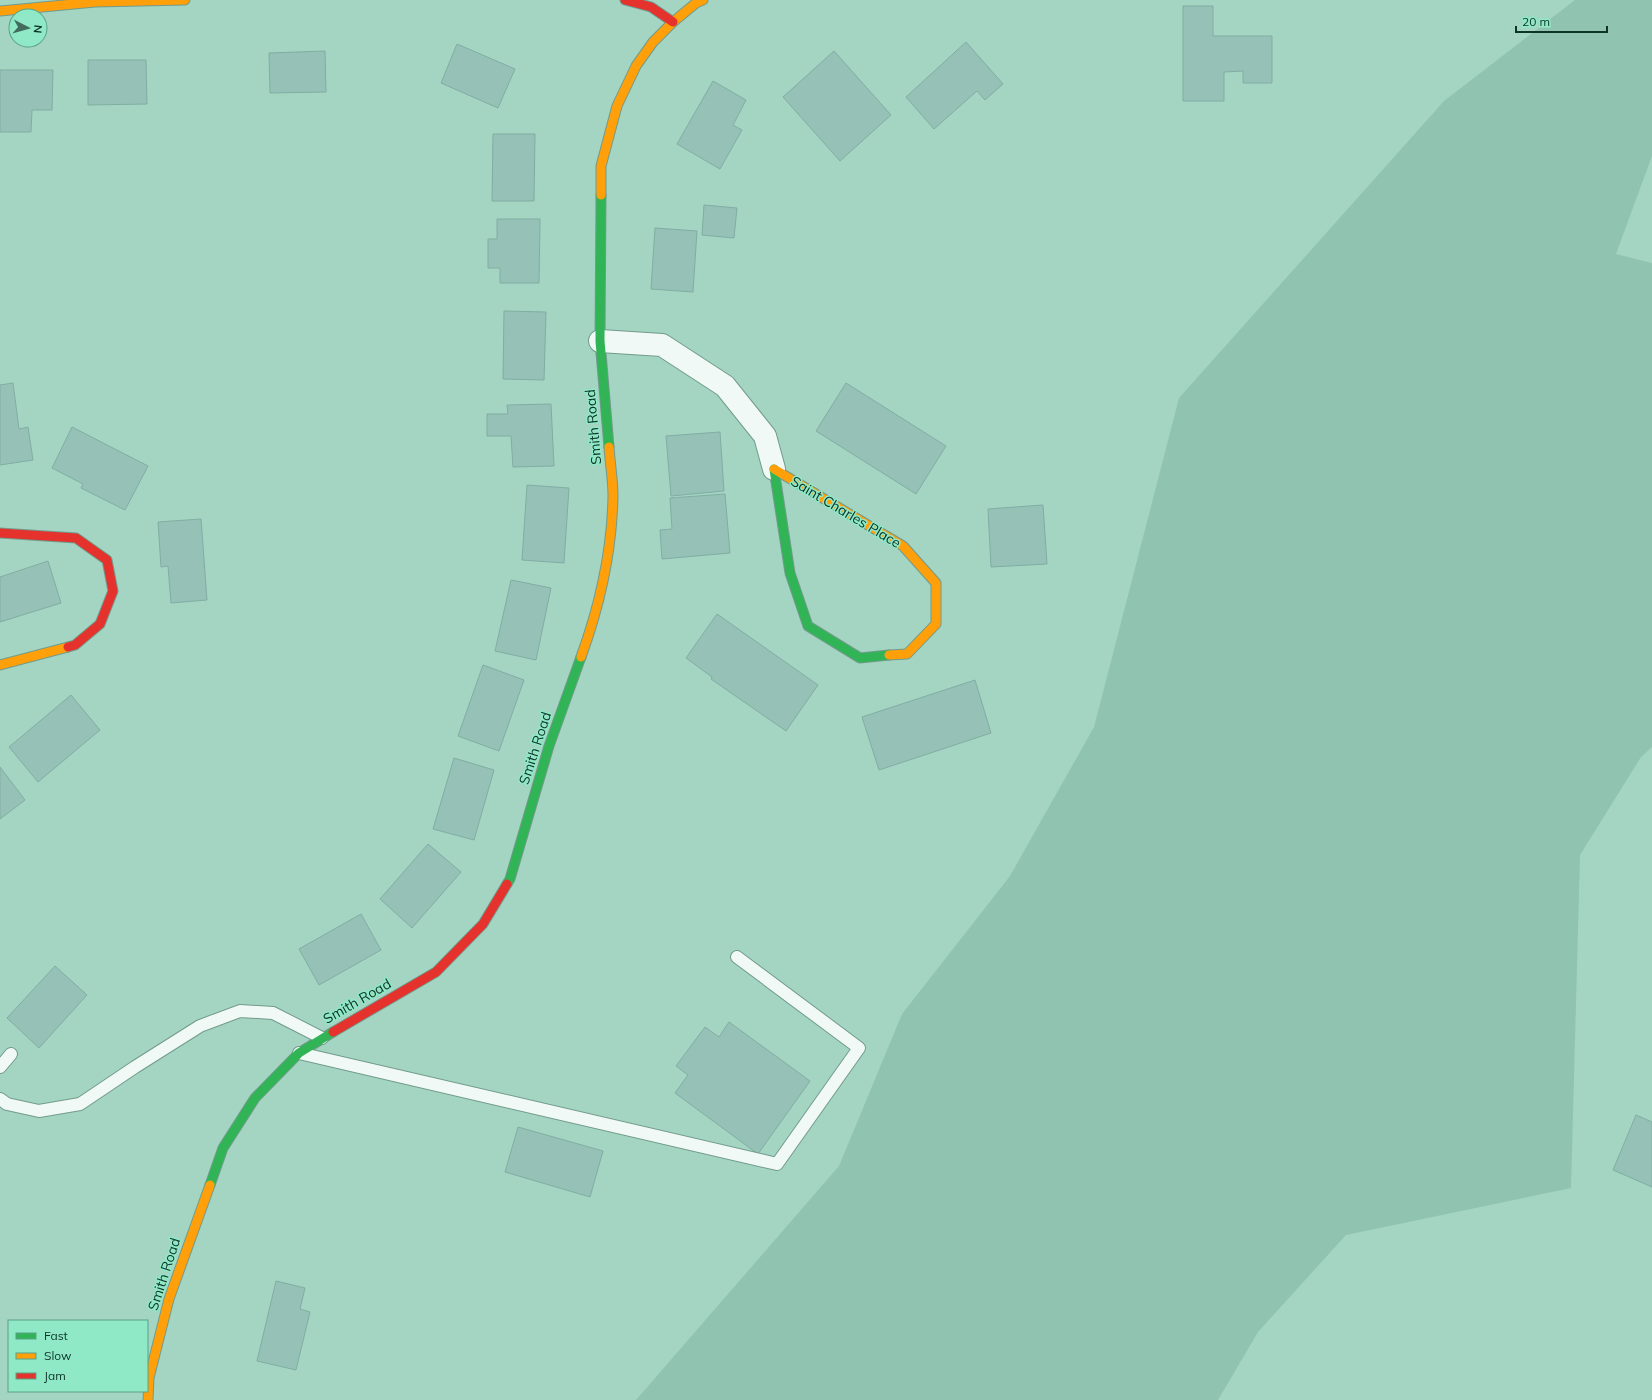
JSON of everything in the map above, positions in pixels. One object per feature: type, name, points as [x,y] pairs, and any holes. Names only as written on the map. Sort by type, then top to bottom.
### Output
[{"type":"street","points":[[0,10],[94,1],[185,0]]},
{"type":"street","points":[[626,0],[652,7],[673,22]]},
{"type":"street","name":"Smith Road","points":[[148,1400],[149,1378],[169,1299],[223,1148],[255,1098],[299,1053],[322,1038],[436,972],[483,924],[510,879],[549,746],[593,623],[609,555],[613,495],[600,341],[601,166],[617,106],[636,66],[653,42],[673,22],[696,3],[703,0]]},
{"type":"street","name":"Saint Charles Place","points":[[600,341],[662,345],[725,386],[765,436],[774,469],[790,573],[808,626],[860,658],[907,654],[936,624],[936,583],[903,546],[774,469]]},
{"type":"street","points":[[0,532],[76,538],[107,560],[113,591],[100,624],[75,645],[0,665]]},
{"type":"lane","points":[[299,1053],[777,1164],[859,1048],[737,957]]},
{"type":"lane","points":[[0,1099],[7,1104],[39,1111],[80,1104],[200,1026],[240,1011],[272,1013],[322,1038]]},
{"type":"lane","points":[[0,1067],[11,1054]]},
{"type":"green space","points":[[1575,0],[1652,0],[1652,156],[1616,254],[1652,263],[1652,747],[1641,757],[1580,855],[1571,1188],[1346,1235],[1258,1332],[1218,1400],[636,1400],[839,1166],[902,1014],[1010,876],[1094,727],[1179,398],[1444,101]]},
{"type":"building","points":[[1183,6],[1213,6],[1213,36],[1272,36],[1272,83],[1243,83],[1243,71],[1224,72],[1224,101],[1183,101]]},
{"type":"building","points":[[966,42],[1003,84],[985,100],[977,91],[934,129],[906,97]]},
{"type":"building","points":[[457,44],[515,69],[498,108],[441,83]]},
{"type":"building","points":[[325,51],[326,92],[270,93],[269,53]]},
{"type":"building","points":[[834,51],[891,115],[840,161],[783,97]]},
{"type":"building","points":[[88,60],[146,60],[147,104],[88,105]]},
{"type":"building","points":[[0,70],[53,70],[52,110],[32,110],[31,132],[0,132]]},
{"type":"building","points":[[713,81],[746,100],[733,125],[742,130],[720,169],[677,144]]},
{"type":"building","points":[[493,134],[535,134],[534,201],[492,201]]},
{"type":"building","points":[[704,205],[737,208],[734,238],[702,235]]},
{"type":"building","points":[[497,219],[540,219],[539,283],[500,283],[500,268],[488,268],[488,239],[497,239]]},
{"type":"building","points":[[655,228],[697,231],[693,292],[651,289]]},
{"type":"building","points":[[504,311],[546,312],[544,380],[503,379]]},
{"type":"building","points":[[13,383],[19,429],[28,427],[33,460],[0,465],[0,385]]},
{"type":"building","points":[[846,383],[946,446],[916,494],[816,431]]},
{"type":"building","points":[[551,404],[554,466],[513,467],[511,436],[487,436],[487,414],[508,414],[507,405]]},
{"type":"building","points":[[72,427],[148,466],[125,510],[81,488],[83,484],[52,468]]},
{"type":"building","points":[[720,432],[724,491],[671,496],[666,436]]},
{"type":"building","points":[[527,485],[569,488],[564,563],[522,560]]},
{"type":"building","points":[[725,494],[730,553],[662,559],[660,530],[672,529],[670,498]]},
{"type":"building","points":[[1043,505],[1047,564],[991,567],[988,509]]},
{"type":"building","points":[[201,519],[207,600],[171,603],[168,566],[161,567],[158,522]]},
{"type":"building","points":[[48,561],[61,603],[0,622],[0,577]]},
{"type":"building","points":[[511,580],[551,588],[536,660],[495,651]]},
{"type":"building","points":[[717,614],[818,685],[786,731],[711,679],[712,677],[686,658]]},
{"type":"building","points":[[483,665],[524,680],[499,751],[458,736]]},
{"type":"building","points":[[975,680],[991,733],[879,770],[862,717]]},
{"type":"building","points":[[71,695],[100,730],[38,782],[9,747]]},
{"type":"building","points":[[454,758],[494,770],[474,840],[433,829]]},
{"type":"building","points":[[0,767],[25,800],[0,819]]},
{"type":"building","points":[[428,844],[461,872],[412,928],[380,899]]},
{"type":"building","points":[[361,914],[381,950],[319,985],[299,949]]},
{"type":"building","points":[[55,966],[87,995],[39,1048],[7,1018]]},
{"type":"building","points":[[729,1022],[810,1081],[758,1154],[675,1093],[688,1075],[676,1066],[705,1027],[719,1037]]},
{"type":"building","points":[[1636,1115],[1652,1122],[1652,1187],[1613,1170]]},
{"type":"building","points":[[518,1127],[603,1151],[590,1197],[505,1172]]},
{"type":"building","points":[[276,1281],[305,1288],[300,1309],[310,1312],[296,1370],[257,1361]]},
{"type":"traffic: fast","points":[[601,195],[600,341],[609,447]]},
{"type":"traffic: fast","points":[[774,469],[790,573],[808,626],[860,658],[889,655]]},
{"type":"traffic: fast","points":[[507,884],[510,879],[549,746],[581,657]]},
{"type":"traffic: fast","points":[[210,1185],[223,1148],[255,1098],[299,1053],[333,1032]]},
{"type":"traffic: slow","points":[[0,11],[95,2],[185,0]]},
{"type":"traffic: slow","points":[[601,195],[601,166],[617,106],[636,66],[653,42],[673,22],[696,3],[703,0]]},
{"type":"traffic: slow","points":[[581,657],[594,618],[604,578],[610,537],[613,484],[609,447]]},
{"type":"traffic: slow","points":[[774,469],[903,546],[936,583],[936,624],[907,654],[889,655]]},
{"type":"traffic: slow","points":[[0,665],[68,647]]},
{"type":"traffic: slow","points":[[148,1400],[149,1378],[169,1299],[210,1185]]},
{"type":"traffic: jam","points":[[625,0],[651,7],[673,22]]},
{"type":"traffic: jam","points":[[0,533],[76,538],[107,560],[113,591],[100,624],[75,645],[68,647]]},
{"type":"traffic: jam","points":[[333,1032],[436,972],[483,924],[507,884]]}]
